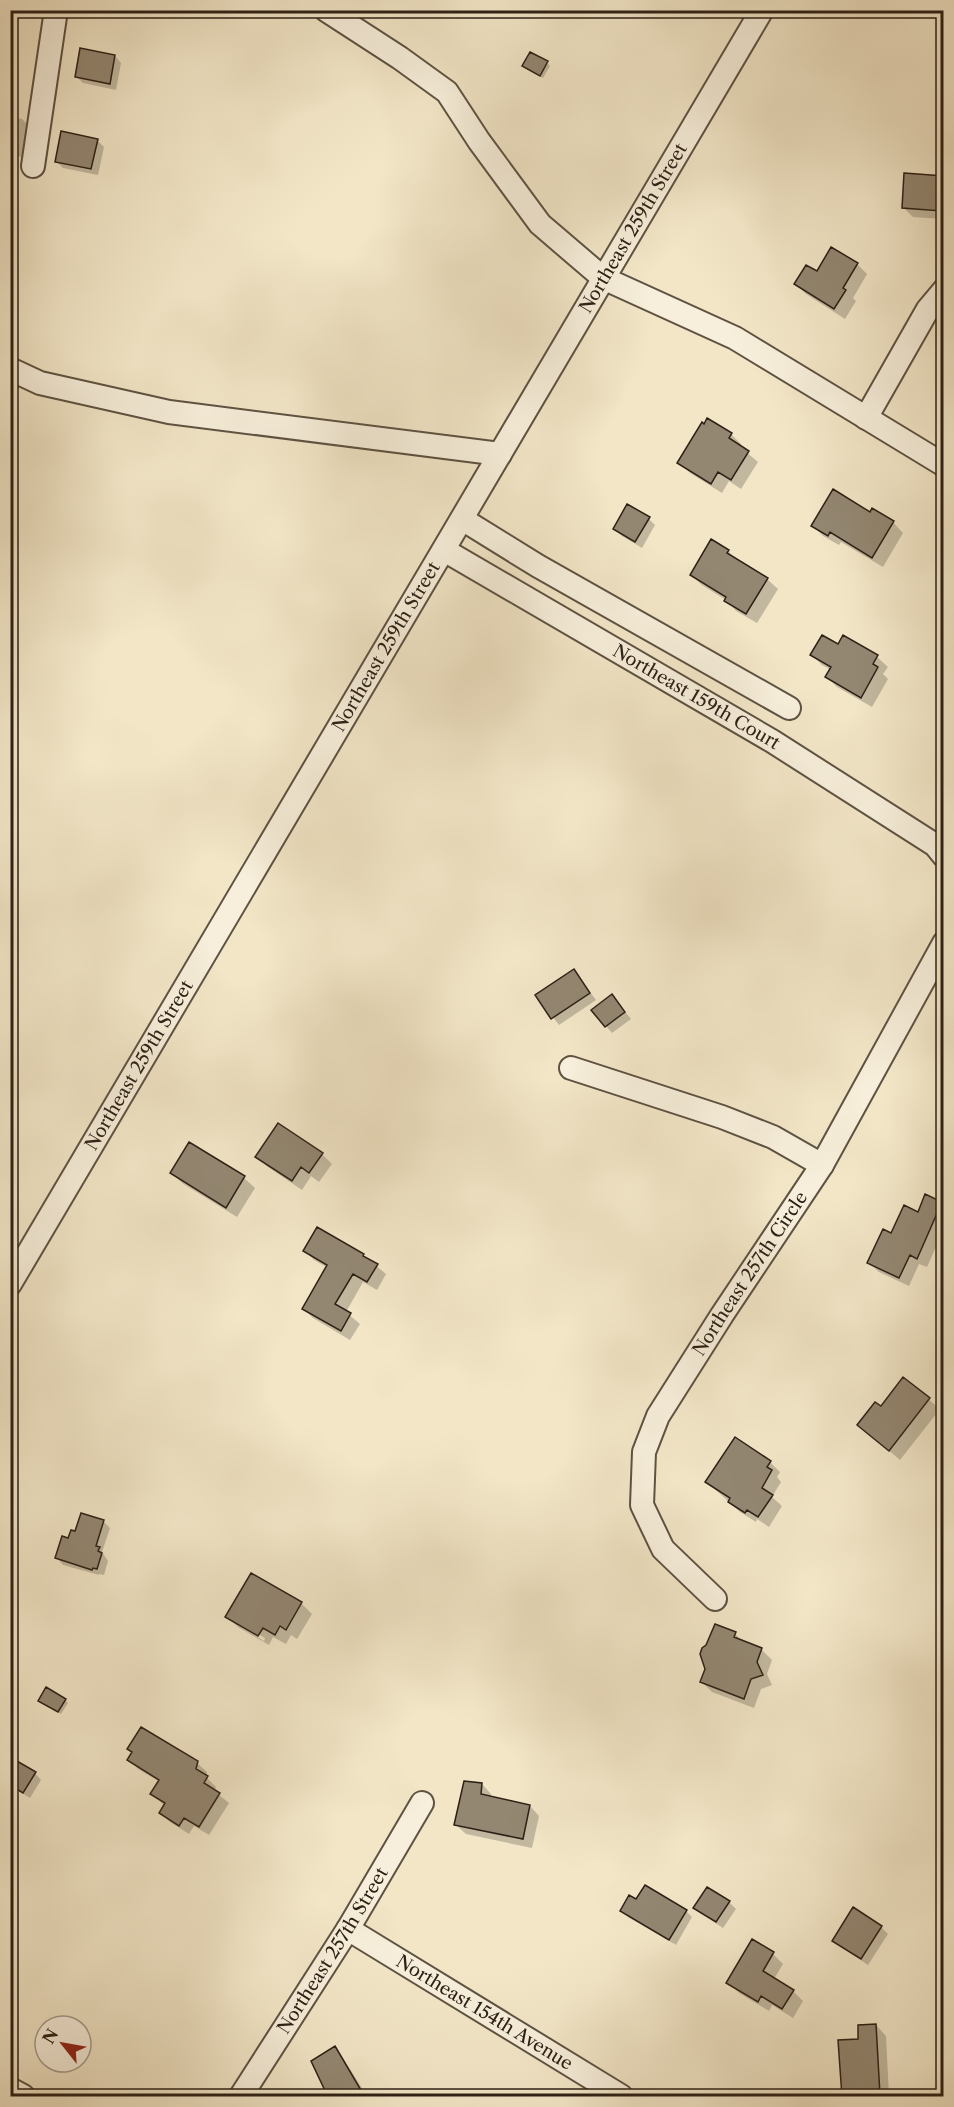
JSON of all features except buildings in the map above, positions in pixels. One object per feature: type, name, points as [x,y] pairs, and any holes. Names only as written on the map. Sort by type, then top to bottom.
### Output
[{"type":"street","points":[[33,166],[56,10]]},
{"type":"street","points":[[326,10],[447,92],[540,224],[603,278],[735,338],[944,465]]},
{"type":"street","name":"Northeast 259th Street","points":[[10,1284],[762,10]]},
{"type":"street","points":[[866,418],[928,309],[944,291]]},
{"type":"street","points":[[10,369],[40,383],[169,412],[500,454]]},
{"type":"street","points":[[462,519],[538,566],[789,708]]},
{"type":"street","name":"Northeast 159th Court","points":[[444,550],[772,741],[934,845],[944,856]]},
{"type":"street","name":"Northeast 257th Circle","points":[[715,1599],[663,1549],[642,1505],[644,1452],[658,1416],[722,1315],[822,1166],[944,943]]},
{"type":"street","points":[[571,1068],[722,1117],[774,1137],[822,1166]]},
{"type":"street","name":"Northeast 257th Street","points":[[242,2097],[348,1929],[422,1803]]},
{"type":"street","name":"Northeast 154th Avenue","points":[[348,1929],[621,2097]]},
{"type":"street","points":[[10,2089],[23,2097]]}]
